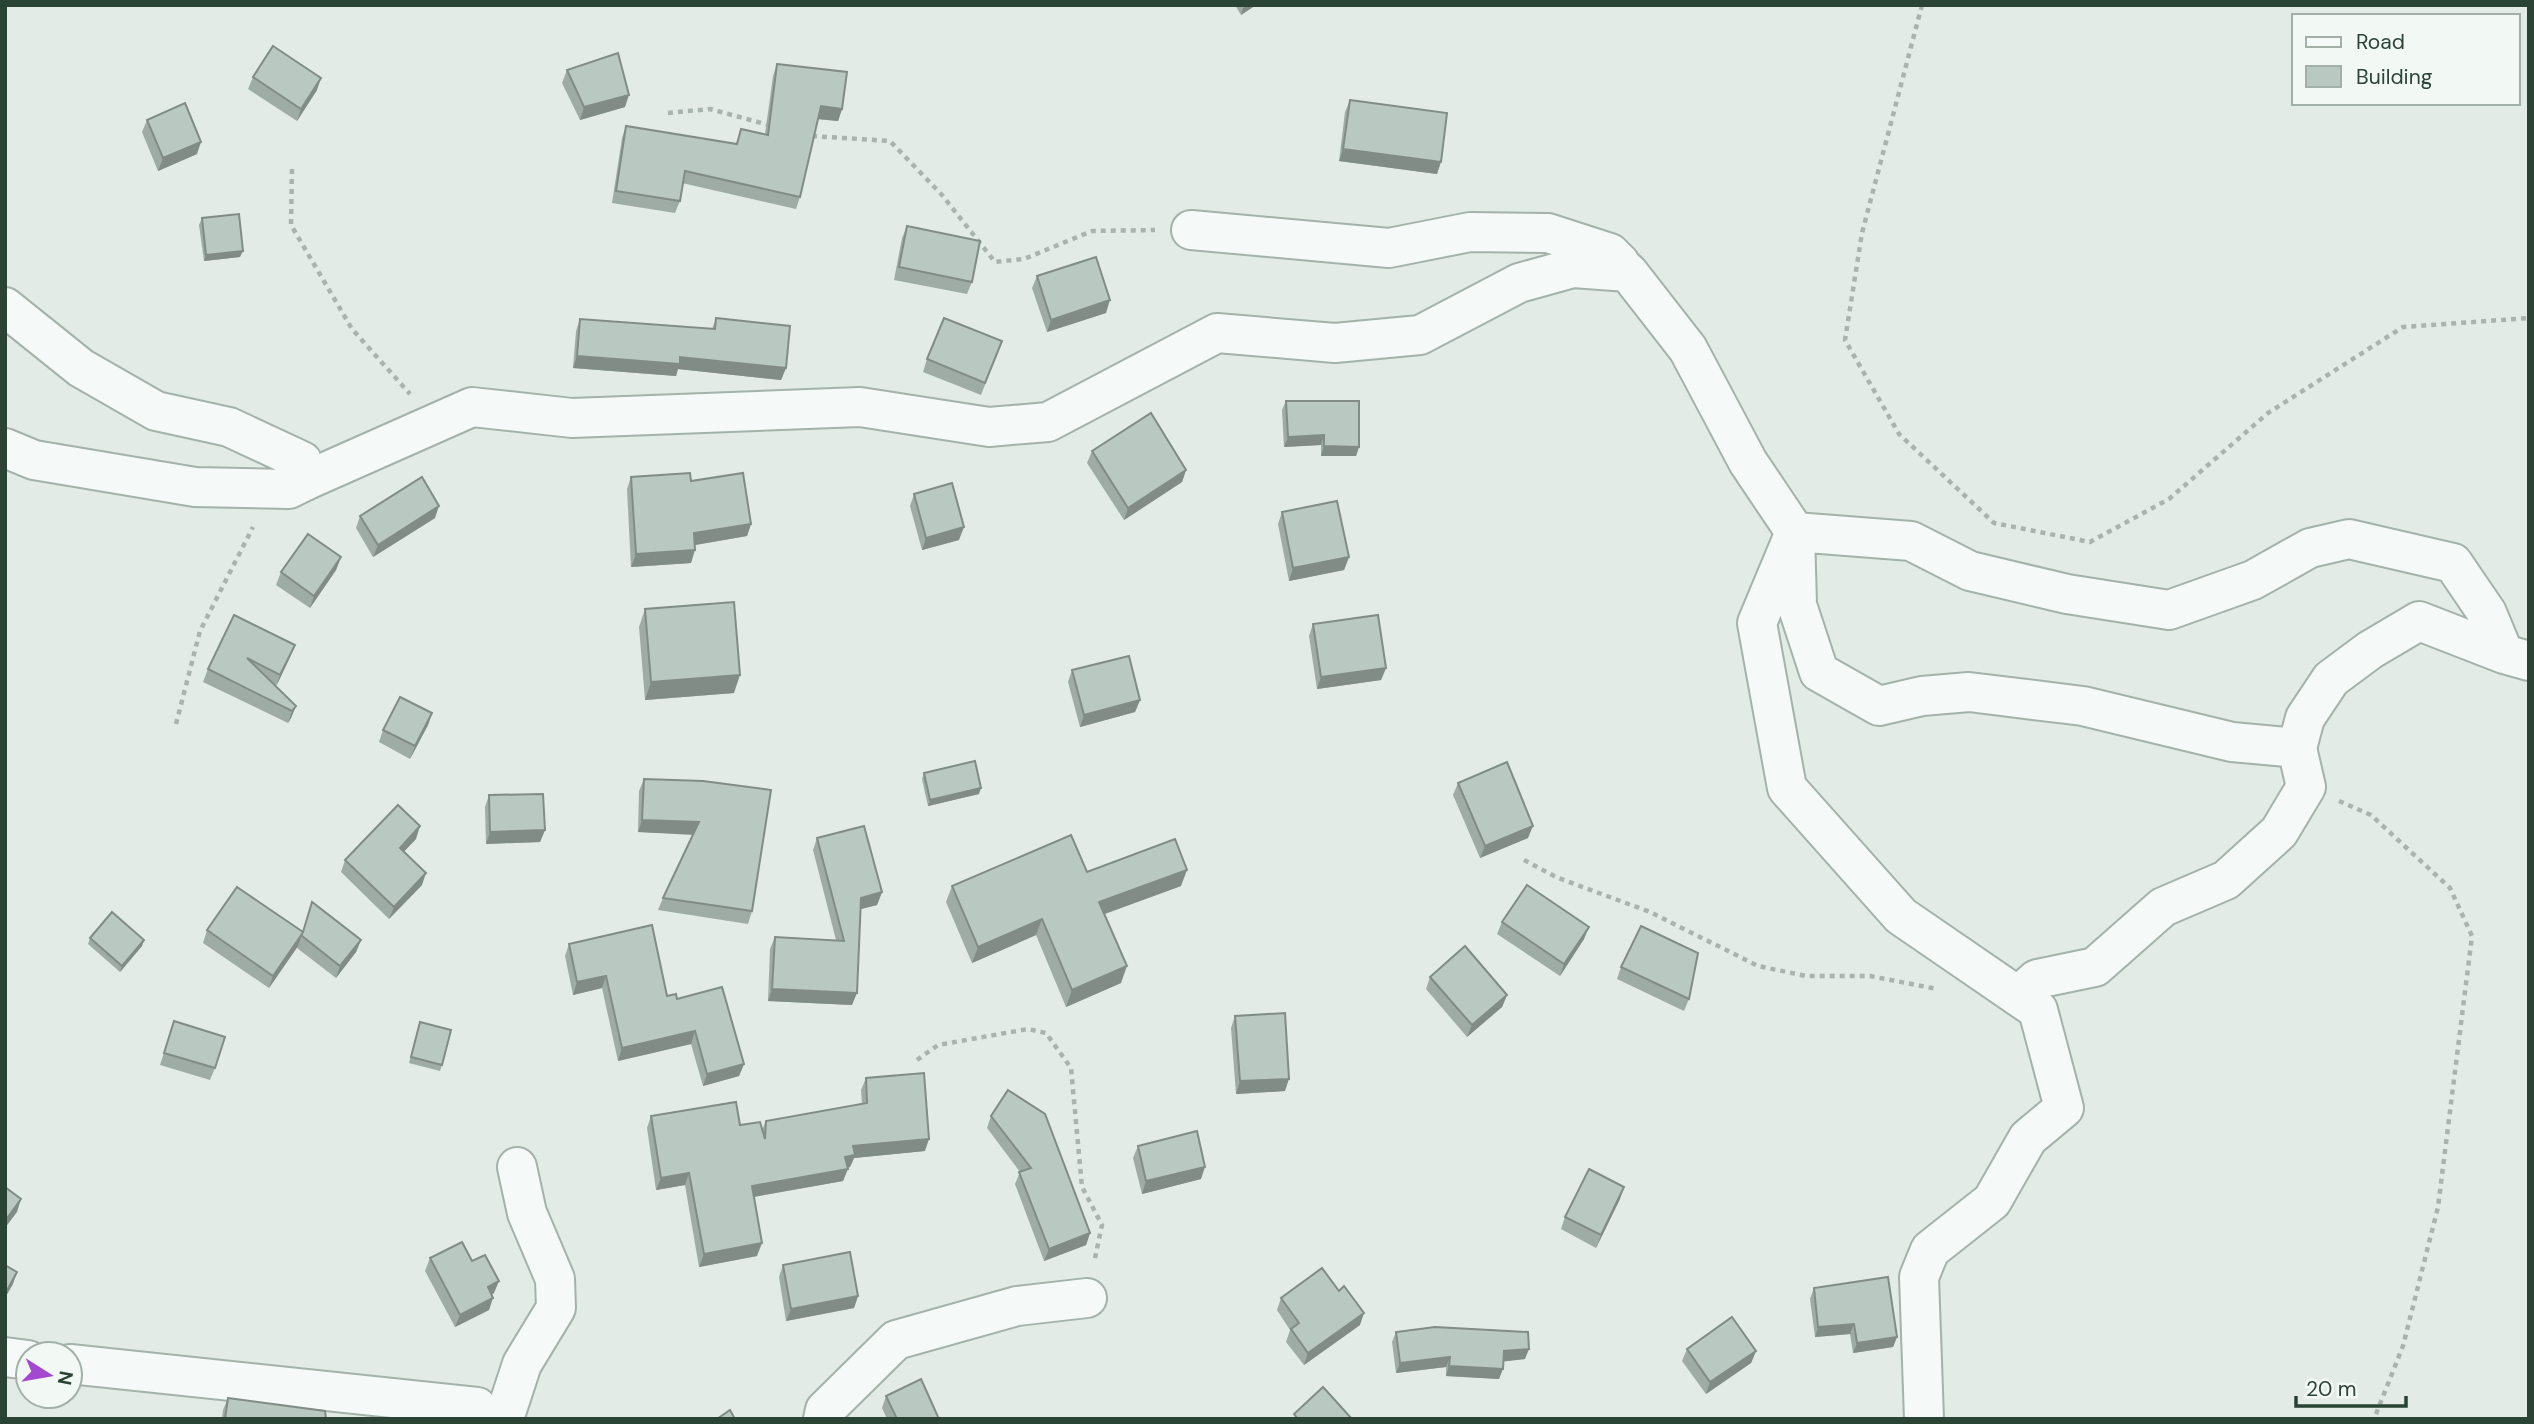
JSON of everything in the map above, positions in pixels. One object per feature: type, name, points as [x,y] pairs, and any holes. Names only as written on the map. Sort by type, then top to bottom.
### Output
[{"type":"street","points":[[1191,230],[1389,248],[1470,232],[1548,233],[1610,253],[1688,349],[1748,462],[1794,532],[1797,605],[1819,672],[1879,706],[1922,696],[1969,692],[2083,706],[2232,742],[2297,748]]},
{"type":"street","points":[[5,449],[34,460],[195,487],[289,489],[472,407],[572,418],[860,407],[989,427],[1048,422],[1217,334],[1335,343],[1420,335],[1519,283],[1573,268],[1628,272]]},
{"type":"street","points":[[5,307],[82,368],[156,411],[229,427],[302,461],[305,481]]},
{"type":"street","points":[[1794,532],[1911,541],[1970,571],[2067,594],[2169,610],[2253,580],[2309,548],[2349,539],[2454,563],[2516,657]]},
{"type":"street","points":[[1794,532],[1757,623],[1787,788],[1901,916],[2038,1010],[2064,1108],[2028,1138],[1992,1201],[1930,1250],[1919,1277],[1924,1419]]},
{"type":"street","points":[[2018,996],[2037,979],[2095,967],[2162,907],[2226,880],[2278,832],[2306,787],[2297,748],[2305,718],[2331,679],[2370,650],[2419,621],[2516,657]]},
{"type":"street","points":[[504,1419],[522,1364],[556,1308],[555,1279],[527,1213],[517,1167]]},
{"type":"street","points":[[823,1419],[825,1410],[896,1340],[1017,1306],[1087,1298]]},
{"type":"street","points":[[84,1365],[477,1407],[486,1419]]},
{"type":"path","points":[[1922,5],[1862,233],[1845,340],[1899,434],[1994,523],[2090,542],[2169,499],[2268,414],[2403,327],[2529,318]]},
{"type":"path","points":[[668,113],[710,109],[772,126]]},
{"type":"path","points":[[808,136],[890,141],[942,195],[995,262],[1024,260],[1092,231],[1191,230]]},
{"type":"path","points":[[292,169],[291,225],[352,329],[436,423]]},
{"type":"path","points":[[176,724],[200,631],[257,519]]},
{"type":"path","points":[[2306,787],[2371,815],[2450,888],[2472,936],[2438,1207],[2403,1346],[2374,1419]]},
{"type":"path","points":[[1524,860],[1556,877],[1650,912],[1758,966],[1806,976],[1870,976],[1950,990]]},
{"type":"path","points":[[917,1060],[938,1045],[1028,1029],[1046,1033],[1071,1068],[1082,1188],[1102,1225],[1087,1298]]},
{"type":"building","points":[[273,46],[321,78],[301,109],[253,77]]},
{"type":"building","points":[[618,53],[629,95],[584,107],[567,70]]},
{"type":"building","points":[[777,64],[847,72],[842,109],[821,106],[800,197],[685,171],[680,201],[616,191],[626,126],[737,144],[741,129],[768,135]]},
{"type":"building","points":[[1350,100],[1447,113],[1441,162],[1343,149]]},
{"type":"building","points":[[185,103],[201,142],[163,158],[147,120]]},
{"type":"building","points":[[239,214],[243,251],[206,255],[202,218]]},
{"type":"building","points":[[907,226],[980,241],[972,282],[899,267]]},
{"type":"building","points":[[1096,257],[1110,300],[1051,320],[1037,276]]},
{"type":"building","points":[[716,318],[790,326],[786,368],[680,357],[680,364],[577,356],[580,319],[715,329]]},
{"type":"building","points":[[944,318],[1002,341],[985,383],[927,359]]},
{"type":"building","points":[[1286,401],[1359,401],[1359,447],[1324,446],[1324,435],[1288,437]]},
{"type":"building","points":[[1151,413],[1186,470],[1128,508],[1092,451]]},
{"type":"building","points":[[690,473],[691,481],[743,473],[751,524],[694,533],[695,550],[636,554],[631,477]]},
{"type":"building","points":[[422,477],[439,506],[378,545],[360,516]]},
{"type":"building","points":[[952,483],[964,527],[926,538],[914,494]]},
{"type":"building","points":[[1337,501],[1349,557],[1293,568],[1282,512]]},
{"type":"building","points":[[308,534],[341,557],[314,596],[281,572]]},
{"type":"building","points":[[734,602],[740,675],[651,682],[645,609]]},
{"type":"building","points":[[234,615],[295,645],[280,675],[247,658],[296,706],[292,711],[208,669]]},
{"type":"building","points":[[1378,615],[1386,668],[1321,677],[1313,624]]},
{"type":"building","points":[[1129,656],[1140,700],[1084,715],[1072,670]]},
{"type":"building","points":[[400,697],[432,713],[415,746],[383,730]]},
{"type":"building","points":[[975,761],[981,788],[930,800],[924,773]]},
{"type":"building","points":[[1507,762],[1533,826],[1485,846],[1458,783]]},
{"type":"building","points":[[644,779],[703,781],[771,790],[752,911],[663,898],[699,822],[642,820]]},
{"type":"building","points":[[543,794],[545,830],[490,832],[489,795]]},
{"type":"building","points":[[398,805],[420,826],[400,848],[426,873],[394,907],[345,860]]},
{"type":"building","points":[[864,826],[882,892],[861,898],[857,993],[772,989],[775,937],[844,941],[817,838]]},
{"type":"building","points":[[1071,835],[1087,872],[1175,839],[1187,870],[1099,902],[1127,966],[1072,990],[1042,919],[978,947],[952,886]]},
{"type":"building","points":[[1527,885],[1589,927],[1564,964],[1502,922]]},
{"type":"building","points":[[237,887],[303,932],[312,902],[361,940],[340,966],[302,934],[273,976],[207,930]]},
{"type":"building","points":[[112,912],[144,940],[122,966],[90,938]]},
{"type":"building","points":[[652,925],[667,996],[676,994],[677,999],[722,987],[744,1064],[707,1074],[695,1031],[622,1048],[606,976],[577,982],[569,944]]},
{"type":"building","points":[[1641,926],[1698,953],[1689,999],[1621,967]]},
{"type":"building","points":[[1465,946],[1507,995],[1472,1025],[1430,977]]},
{"type":"building","points":[[1285,1013],[1289,1079],[1240,1081],[1235,1016]]},
{"type":"building","points":[[174,1021],[225,1037],[215,1068],[164,1053]]},
{"type":"building","points":[[420,1022],[451,1030],[442,1065],[411,1057]]},
{"type":"building","points":[[924,1073],[929,1139],[853,1146],[855,1155],[845,1157],[848,1169],[752,1186],[762,1243],[704,1254],[689,1173],[661,1178],[651,1116],[736,1102],[740,1125],[760,1122],[765,1139],[766,1121],[867,1103],[866,1078]]},
{"type":"building","points":[[1008,1090],[1045,1114],[1090,1233],[1049,1249],[1019,1172],[1031,1168],[991,1116]]},
{"type":"building","points":[[1197,1131],[1205,1167],[1146,1181],[1138,1146]]},
{"type":"building","points":[[1589,1169],[1624,1187],[1601,1235],[1565,1217]]},
{"type":"building","points":[[5,1187],[21,1199],[5,1221]]},
{"type":"building","points":[[462,1242],[472,1261],[485,1255],[499,1281],[488,1287],[493,1298],[460,1315],[430,1258]]},
{"type":"building","points":[[850,1252],[858,1296],[791,1309],[783,1265]]},
{"type":"building","points":[[5,1265],[17,1272],[5,1294]]},
{"type":"building","points":[[1322,1268],[1339,1291],[1344,1286],[1364,1313],[1308,1353],[1291,1329],[1299,1323],[1281,1298]]},
{"type":"building","points":[[1888,1277],[1897,1337],[1857,1343],[1854,1324],[1818,1327],[1814,1288]]},
{"type":"building","points":[[1732,1317],[1756,1351],[1710,1382],[1687,1349]]},
{"type":"building","points":[[1435,1327],[1528,1332],[1529,1349],[1504,1351],[1503,1369],[1449,1366],[1450,1357],[1400,1363],[1396,1332]]},
{"type":"building","points":[[921,1379],[939,1419],[897,1419],[886,1396]]},
{"type":"building","points":[[1323,1387],[1352,1419],[1298,1419],[1294,1414]]},
{"type":"building","points":[[228,1398],[325,1411],[326,1419],[225,1419]]},
{"type":"building","points":[[730,1410],[735,1419],[717,1419]]}]
